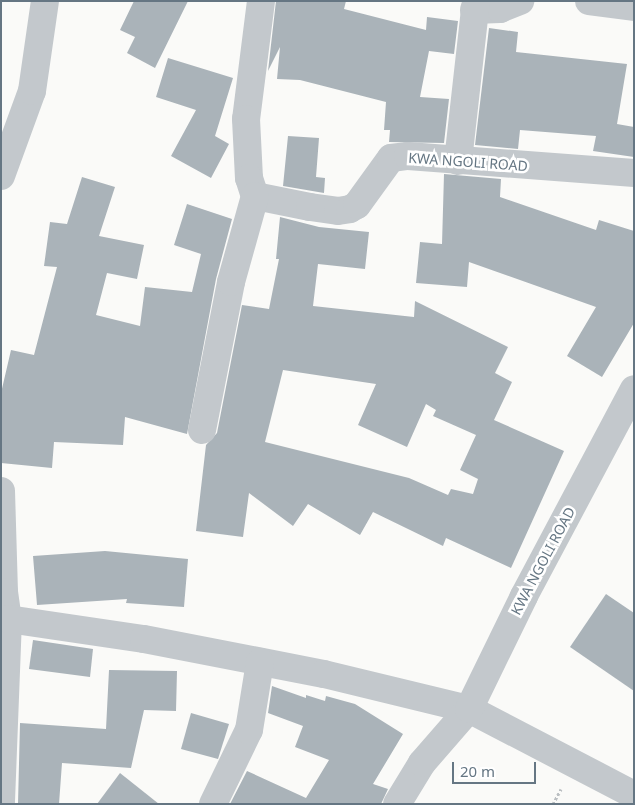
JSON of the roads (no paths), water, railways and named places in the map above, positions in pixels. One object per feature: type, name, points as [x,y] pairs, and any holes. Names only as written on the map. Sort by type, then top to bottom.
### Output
[{"type":"street","points":[[1,176],[32,91],[44,1]]},
{"type":"street","points":[[202,430],[231,282],[255,196],[249,178],[246,119],[261,1]]},
{"type":"street","points":[[458,161],[475,6],[500,9],[520,1]]},
{"type":"street","points":[[589,1],[634,7]]},
{"type":"street","name":"KWA NGOLI ROAD","points":[[255,196],[338,211],[350,209],[357,204],[391,158],[634,173]]},
{"type":"street","name":"KWA NGOLI ROAD","points":[[397,804],[422,763],[469,709],[524,596],[634,389]]},
{"type":"street","points":[[1,491],[3,592],[8,618],[2,804]]},
{"type":"street","points":[[8,618],[144,639],[358,681],[469,709],[634,795]]},
{"type":"street","points":[[213,804],[249,730],[260,662]]}]
